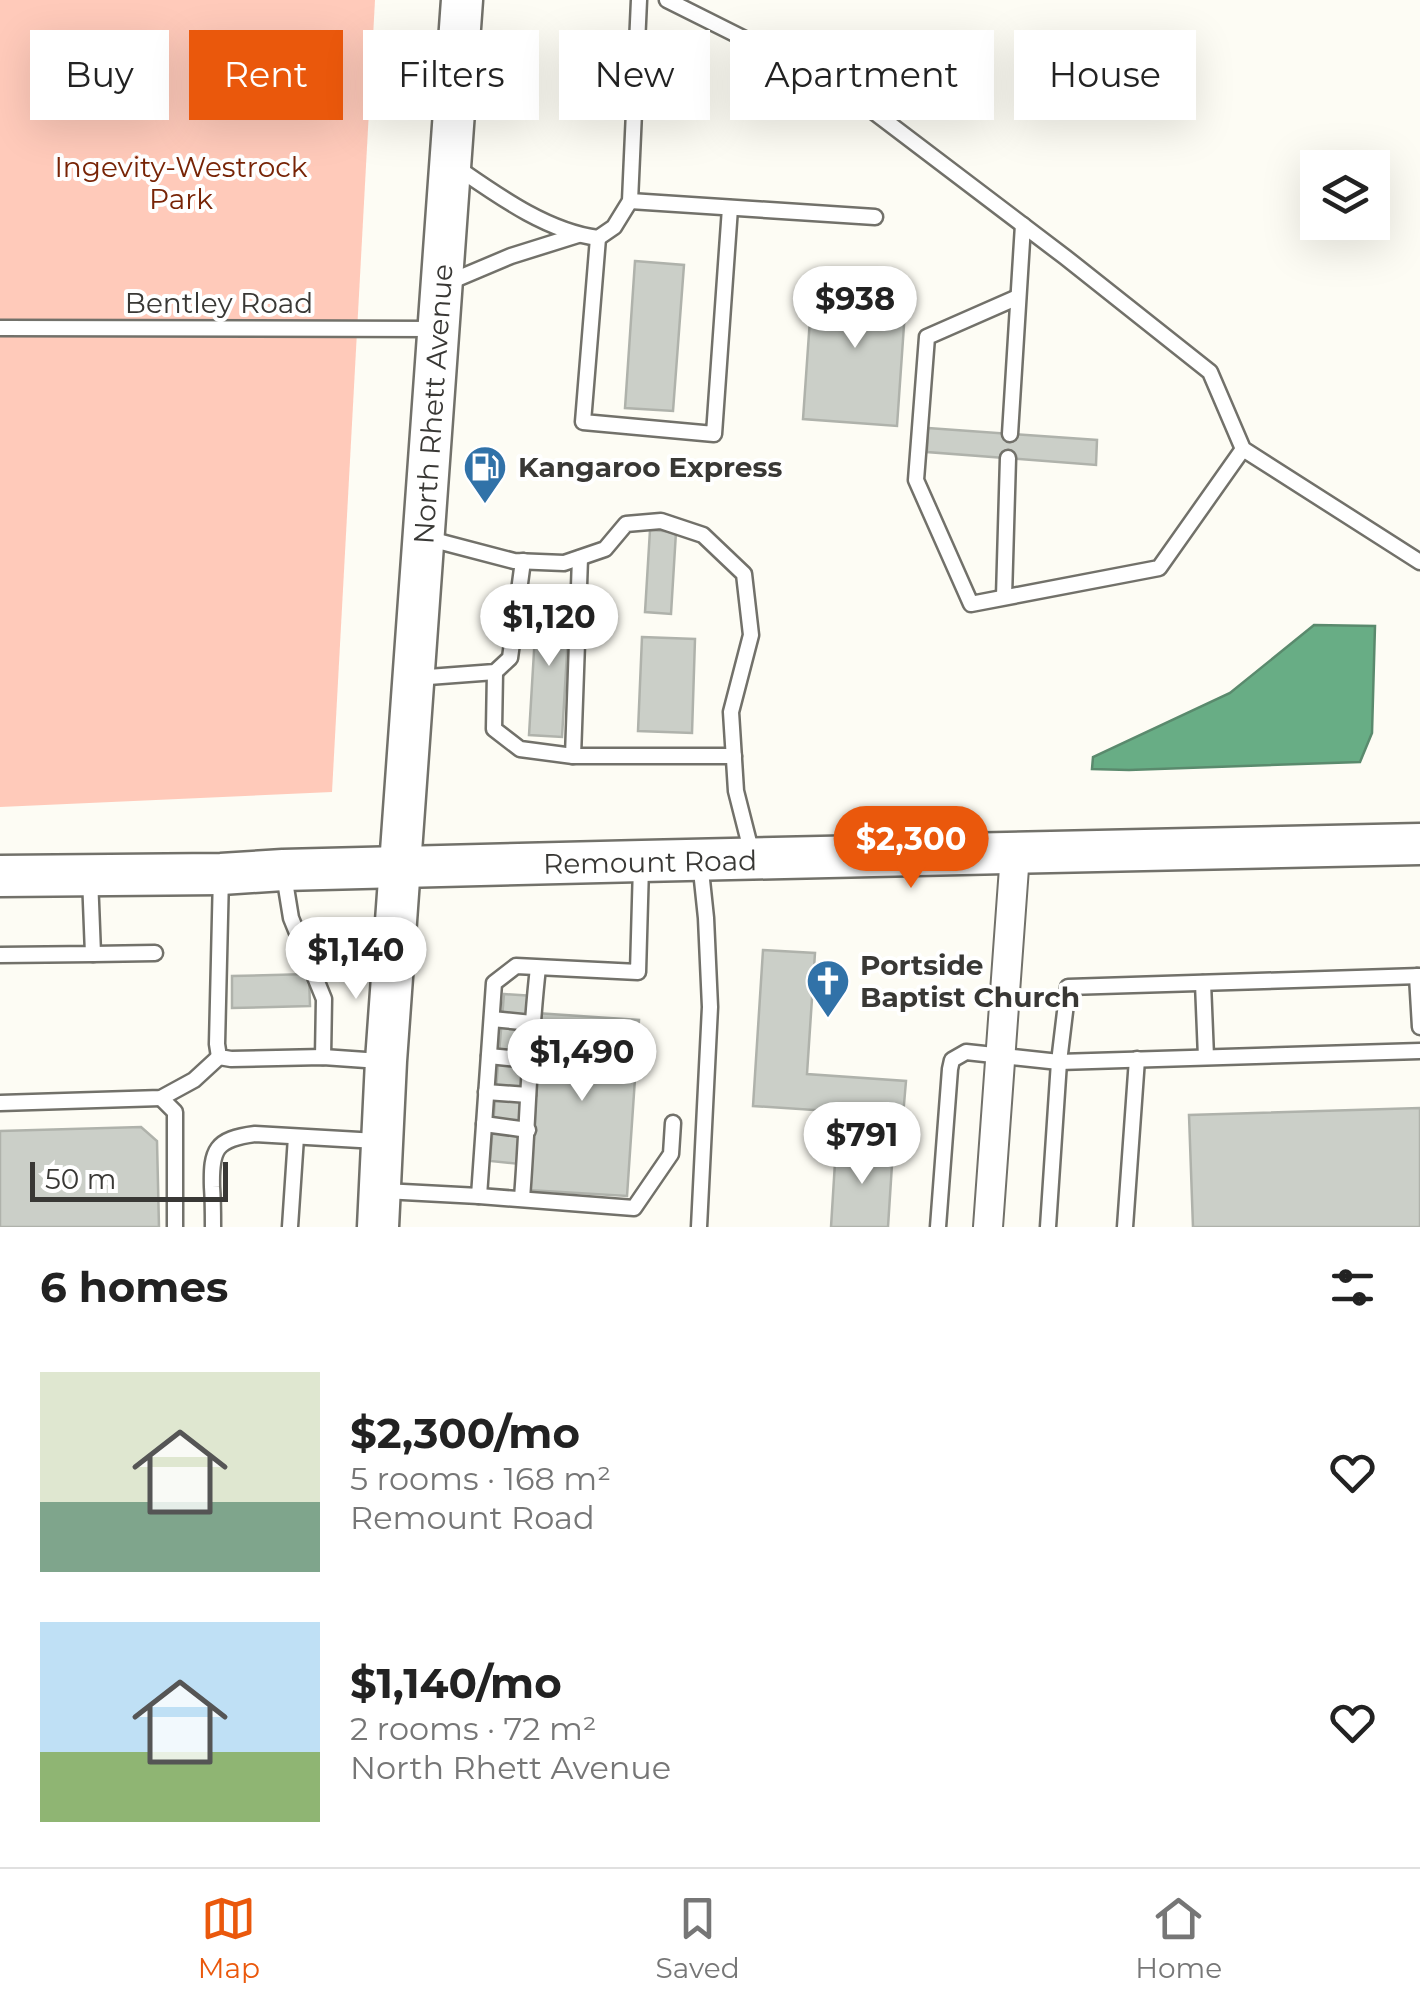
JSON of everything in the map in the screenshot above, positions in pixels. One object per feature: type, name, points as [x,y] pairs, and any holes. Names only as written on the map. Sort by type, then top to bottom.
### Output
[{"type":"main road","name":"North Rhett Avenue","points":[[379,1209],[386,1061],[460,17]]},
{"type":"main road","name":"Remount Road","points":[[0,876],[1420,844]]},
{"type":"street","points":[[988,1227],[1014,854]]},
{"type":"lane","points":[[450,163],[520,208],[578,235],[598,238],[614,227],[630,201],[639,0]]},
{"type":"lane","points":[[666,0],[841,87],[1210,372],[1243,450],[1420,562]]},
{"type":"lane","points":[[630,201],[875,217]]},
{"type":"lane","points":[[598,238],[584,422],[714,434],[730,208]]},
{"type":"lane","points":[[1010,434],[1022,226]]},
{"type":"lane","points":[[442,285],[511,256],[578,235]]},
{"type":"lane","points":[[1018,298],[926,337],[916,480],[971,604],[1159,568],[1243,450]]},
{"type":"lane","name":"Bentley Road","points":[[0,328],[438,330]]},
{"type":"lane","points":[[1004,597],[1008,458]]},
{"type":"lane","points":[[424,537],[523,562],[564,563],[605,549],[626,524],[661,521],[703,535],[744,574],[752,635],[731,712],[736,790],[753,860]]},
{"type":"lane","points":[[573,756],[580,558]]},
{"type":"lane","points":[[414,678],[494,672],[510,658],[523,562]]},
{"type":"lane","points":[[494,672],[494,728],[520,749],[573,756],[734,756]]},
{"type":"lane","points":[[698,1227],[710,1008],[700,860]]},
{"type":"lane","points":[[479,1196],[494,983],[516,966],[638,972],[642,861]]},
{"type":"lane","points":[[283,870],[291,918],[324,999],[323,1057]]},
{"type":"lane","points":[[90,874],[93,954]]},
{"type":"lane","points":[[219,1056],[220,874]]},
{"type":"lane","points":[[0,955],[155,953]]},
{"type":"lane","points":[[522,1198],[538,968]]},
{"type":"lane","points":[[1048,1227],[1068,988],[1418,976],[1420,1027]]},
{"type":"lane","points":[[1203,983],[1206,1058]]},
{"type":"lane","points":[[492,1020],[532,1023]]},
{"type":"lane","points":[[938,1227],[950,1069],[952,1060],[966,1052],[1059,1062],[1420,1051]]},
{"type":"lane","points":[[219,1056],[386,1061]]},
{"type":"lane","points":[[0,1102],[161,1098],[194,1080],[219,1056]]},
{"type":"lane","points":[[489,1056],[529,1060]]},
{"type":"lane","points":[[1125,1227],[1138,1059]]},
{"type":"lane","points":[[486,1092],[528,1096]]},
{"type":"lane","points":[[161,1098],[174,1112],[176,1227]]},
{"type":"lane","points":[[379,1209],[479,1196],[634,1208],[671,1154],[673,1122]]},
{"type":"lane","points":[[484,1124],[528,1130]]},
{"type":"lane","points":[[213,1227],[212,1159],[217,1149],[240,1136],[382,1141]]},
{"type":"lane","points":[[290,1227],[296,1136]]},
{"type":"green space","name":"Ingevity-Westrock Park","points":[[0,0],[375,0],[373,30],[363,30],[363,120],[368,120],[332,792],[0,807]]},
{"type":"shaded area","points":[[1314,625],[1375,626],[1372,733],[1360,762],[1092,769],[1093,757],[1230,693]]},
{"type":"building","points":[[635,261],[684,265],[673,411],[625,408]]},
{"type":"building","points":[[813,276],[907,282],[897,426],[803,419]]},
{"type":"building","points":[[928,428],[1097,440],[1096,465],[927,452]]},
{"type":"building","points":[[650,530],[676,532],[671,614],[645,612]]},
{"type":"building","points":[[537,601],[570,603],[562,737],[529,735]]},
{"type":"building","points":[[642,637],[695,639],[692,733],[638,731]]},
{"type":"building","name":"Portside Baptist Church","points":[[763,950],[815,953],[807,1074],[906,1081],[903,1116],[753,1106]]},
{"type":"building","points":[[309,974],[310,1006],[232,1008],[232,976]]},
{"type":"building","points":[[504,994],[534,996],[520,1164],[490,1161]]},
{"type":"building","points":[[536,1013],[639,1020],[627,1196],[528,1190]]},
{"type":"building","points":[[1420,1108],[1420,1227],[1193,1227],[1189,1115]]},
{"type":"building","points":[[141,1127],[157,1141],[159,1227],[0,1227],[0,1131]]},
{"type":"building","points":[[836,1146],[893,1149],[888,1227],[831,1227]]},
{"type":"place","name":"Kangaroo Express","points":[[485,505]]},
{"type":"place","name":"Portside Baptist Church","points":[[828,1019]]}]
